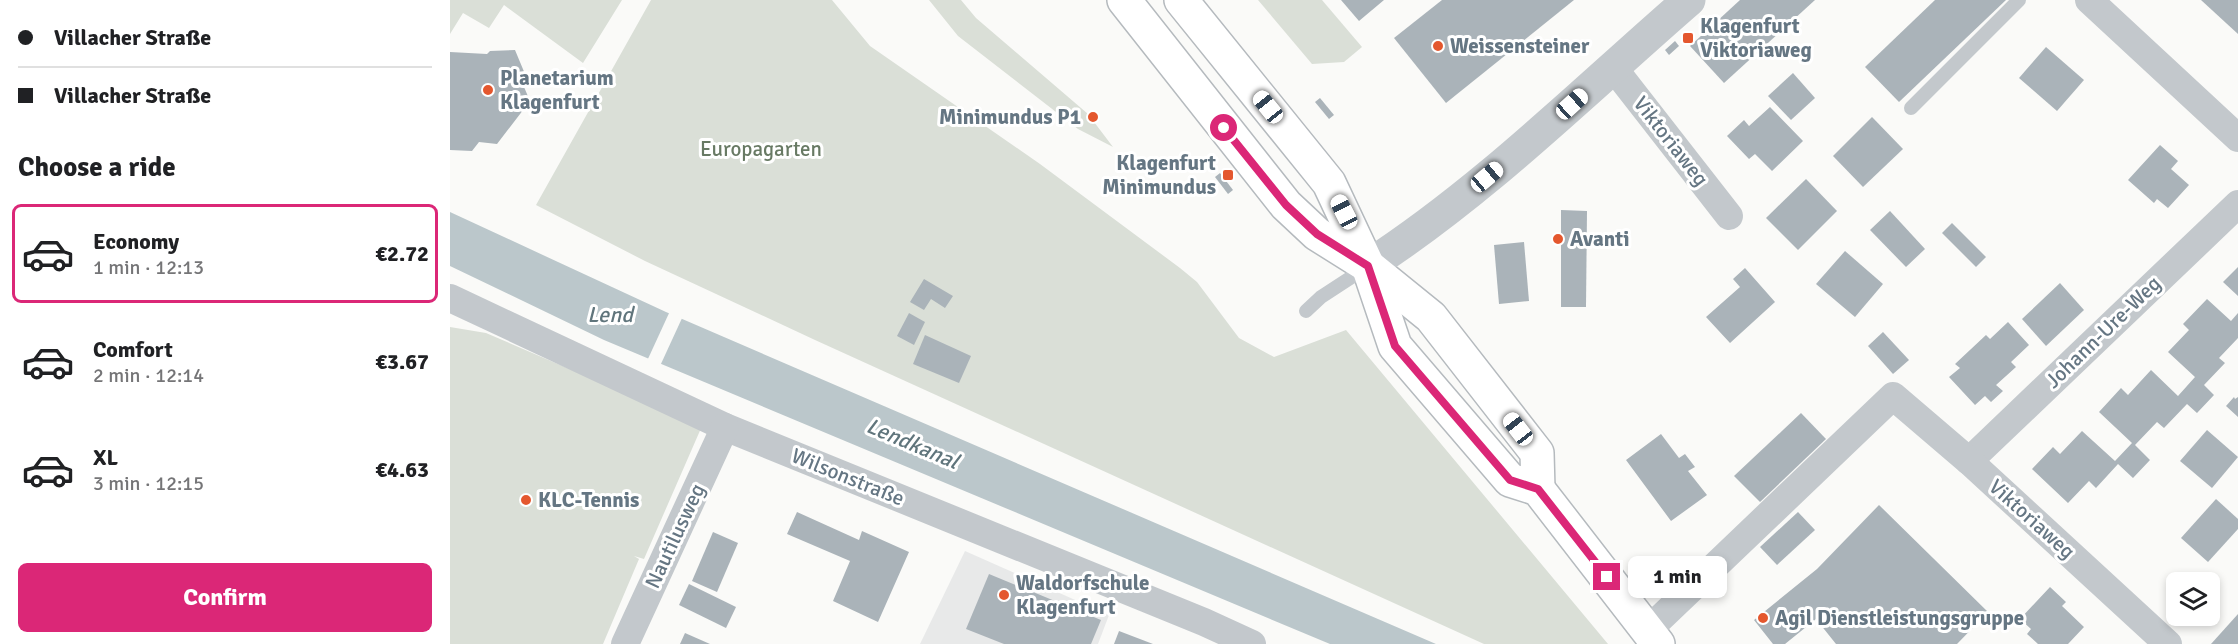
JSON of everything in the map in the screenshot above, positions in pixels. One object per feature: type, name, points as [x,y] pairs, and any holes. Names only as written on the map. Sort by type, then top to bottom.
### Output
[{"type":"main road","points":[[1124,0],[1286,205],[1317,234],[1368,266],[1431,317],[1537,453],[1538,489]]},
{"type":"main road","points":[[1181,0],[1329,183],[1368,266],[1395,346],[1510,480],[1538,489],[1653,637]]},
{"type":"street","points":[[1368,266],[1418,234],[1530,142],[1612,66],[1689,0]]},
{"type":"street","points":[[2090,0],[2238,138]]},
{"type":"street","name":"Viktoriaweg","points":[[1612,66],[1729,216]]},
{"type":"street","name":"Johann-Ure-Weg","points":[[1969,461],[2238,204]]},
{"type":"street","name":"Wilsonstraße","points":[[450,298],[725,428],[1204,622],[1252,644]]},
{"type":"street","name":"Viktoriaweg","points":[[1653,637],[1893,396],[1969,461],[2168,644]]},
{"type":"street","name":"Nautilusweg","points":[[625,644],[725,428]]},
{"type":"lane","points":[[1911,108],[2019,0]]},
{"type":"lane","points":[[1306,310],[1368,266]]},
{"type":"shaded area","name":"Waldorfschule Klagenfurt","points":[[965,551],[1109,615],[1098,644],[920,644]]},
{"type":"green space","points":[[450,0],[622,0],[583,63],[504,5],[489,28],[463,13],[450,34]]},
{"type":"green space","name":"Europagarten","points":[[651,0],[832,0],[870,46],[1040,164],[1197,282],[1239,338],[1274,357],[1346,330],[1608,644],[1484,644],[815,340],[645,261],[536,205]]},
{"type":"green space","points":[[929,0],[961,0],[976,18],[1088,114],[1113,147],[1078,129],[958,36]]},
{"type":"green space","points":[[1258,0],[1322,0],[1362,47],[1344,62],[1312,64]]},
{"type":"green space","name":"KLC-Tennis","points":[[450,327],[486,333],[702,426],[644,559],[634,556],[639,559],[603,644],[450,644]]},
{"type":"water","name":"Lend","points":[[450,212],[666,312],[1436,644],[1330,644],[604,340],[450,266]]},
{"type":"pier","points":[[670,311],[683,316],[660,366],[647,361]]},
{"type":"building","points":[[1341,0],[1384,0],[1359,21]]},
{"type":"building","points":[[1442,0],[1574,0],[1446,103],[1394,38]]},
{"type":"building","points":[[1740,0],[1815,0],[1724,83],[1690,46]]},
{"type":"building","points":[[1935,0],[2006,0],[1899,102],[1865,67]]},
{"type":"building","points":[[2201,0],[2238,0],[2238,34]]},
{"type":"building","points":[[1675,41],[1679,46],[1669,55],[1665,50]]},
{"type":"building","points":[[2046,47],[2084,80],[2057,111],[2019,78]]},
{"type":"building","name":"Planetarium Klagenfurt","points":[[515,50],[525,74],[521,80],[530,101],[497,144],[479,142],[472,151],[450,150],[450,52],[487,54],[490,51]]},
{"type":"building","points":[[1793,73],[1815,98],[1791,120],[1768,96]]},
{"type":"building","points":[[1320,98],[1334,115],[1329,119],[1315,102]]},
{"type":"building","points":[[1770,107],[1803,141],[1772,171],[1755,154],[1749,159],[1727,136],[1744,120],[1749,126]]},
{"type":"building","points":[[1872,117],[1903,149],[1863,187],[1833,156]]},
{"type":"building","points":[[2160,145],[2178,161],[2171,169],[2189,185],[2168,208],[2157,199],[2154,203],[2128,180]]},
{"type":"building","points":[[1220,173],[1233,190],[1228,194],[1215,177]]},
{"type":"building","points":[[1806,179],[1837,211],[1798,250],[1766,218]]},
{"type":"building","points":[[1561,210],[1587,211],[1586,307],[1561,307]]},
{"type":"building","points":[[1890,211],[1925,249],[1906,267],[1870,230]]},
{"type":"building","points":[[1952,223],[1986,257],[1976,267],[1942,233]]},
{"type":"building","points":[[1524,242],[1529,301],[1499,304],[1494,245]]},
{"type":"building","points":[[1845,251],[1883,284],[1855,317],[1816,284]]},
{"type":"building","points":[[2238,267],[2238,296],[2223,282]]},
{"type":"building","points":[[1745,268],[1775,302],[1730,343],[1706,317],[1740,287],[1733,279]]},
{"type":"building","points":[[924,279],[953,296],[945,308],[931,299],[924,310],[910,302]]},
{"type":"building","points":[[2060,283],[2084,310],[2046,346],[2022,319]]},
{"type":"building","points":[[2207,299],[2231,321],[2238,313],[2238,338],[2219,358],[2225,363],[2204,385],[2214,395],[2197,413],[2187,404],[2164,428],[2157,422],[2135,445],[2150,460],[2133,478],[2118,464],[2096,488],[2089,481],[2068,503],[2032,469],[2053,447],[2060,454],[2082,431],[2115,461],[2132,443],[2099,412],[2121,388],[2128,395],[2151,370],[2178,396],[2195,377],[2168,352],[2189,330],[2183,324]]},
{"type":"building","points":[[909,313],[925,322],[914,345],[897,336]]},
{"type":"building","points":[[2008,322],[2029,345],[2011,362],[2016,367],[1996,385],[2003,391],[1991,402],[1985,396],[1975,405],[1949,377],[1960,368],[1955,364],[1986,335],[1990,339]]},
{"type":"building","points":[[1883,332],[1909,360],[1893,374],[1868,346]]},
{"type":"building","points":[[925,335],[971,356],[959,383],[913,364]]},
{"type":"building","points":[[2234,397],[2235,399],[2238,397],[2238,417],[2226,406]]},
{"type":"building","points":[[1801,413],[1826,439],[1760,502],[1734,476]]},
{"type":"building","points":[[2207,430],[2238,457],[2212,488],[2180,461]]},
{"type":"building","points":[[1661,434],[1679,458],[1685,454],[1695,467],[1688,471],[1707,495],[1671,521],[1626,460]]},
{"type":"building","points":[[2216,499],[2238,519],[2238,529],[2208,562],[2181,538]]},
{"type":"building","points":[[1879,505],[1988,612],[1957,644],[1836,644],[1816,619],[1785,644],[1773,644],[1754,620],[1817,569]]},
{"type":"building","points":[[797,512],[859,540],[862,531],[909,552],[878,622],[833,601],[850,561],[787,534]]},
{"type":"building","points":[[1798,512],[1815,530],[1777,565],[1760,547]]},
{"type":"building","points":[[713,532],[738,543],[717,592],[692,581]]},
{"type":"building","points":[[989,574],[1101,620],[1091,644],[1004,644],[966,629]]},
{"type":"building","points":[[689,584],[736,607],[726,628],[679,605]]},
{"type":"building","points":[[2050,587],[2066,602],[2062,606],[2084,627],[2068,644],[2038,644],[2027,634],[2031,629],[2020,619]]},
{"type":"building","points":[[2238,614],[2238,644],[2211,644]]},
{"type":"building","points":[[1119,631],[1153,644],[1114,644]]},
{"type":"building","points":[[685,633],[710,644],[680,644]]},
{"type":"place","name":"Klagenfurt Viktoriaweg","points":[[1688,38]]},
{"type":"place","name":"Weissensteiner","points":[[1438,46]]},
{"type":"place","name":"Planetarium Klagenfurt","points":[[488,90]]},
{"type":"place","name":"Minimundus P1","points":[[1093,117]]},
{"type":"place","name":"Klagenfurt Minimundus","points":[[1228,175]]},
{"type":"place","name":"Avanti","points":[[1558,239]]},
{"type":"place","name":"KLC-Tennis","points":[[526,500]]},
{"type":"place","name":"Waldorfschule Klagenfurt","points":[[1004,595]]},
{"type":"place","name":"Agil Dienstleistungsgruppe","points":[[1763,618]]},
{"type":"route","points":[[1224,128],[1286,205],[1317,234],[1368,266],[1395,346],[1510,480],[1538,489],[1607,577]]},
{"type":"water label","name":"Lendkanal","points":[[913,443]]}]
